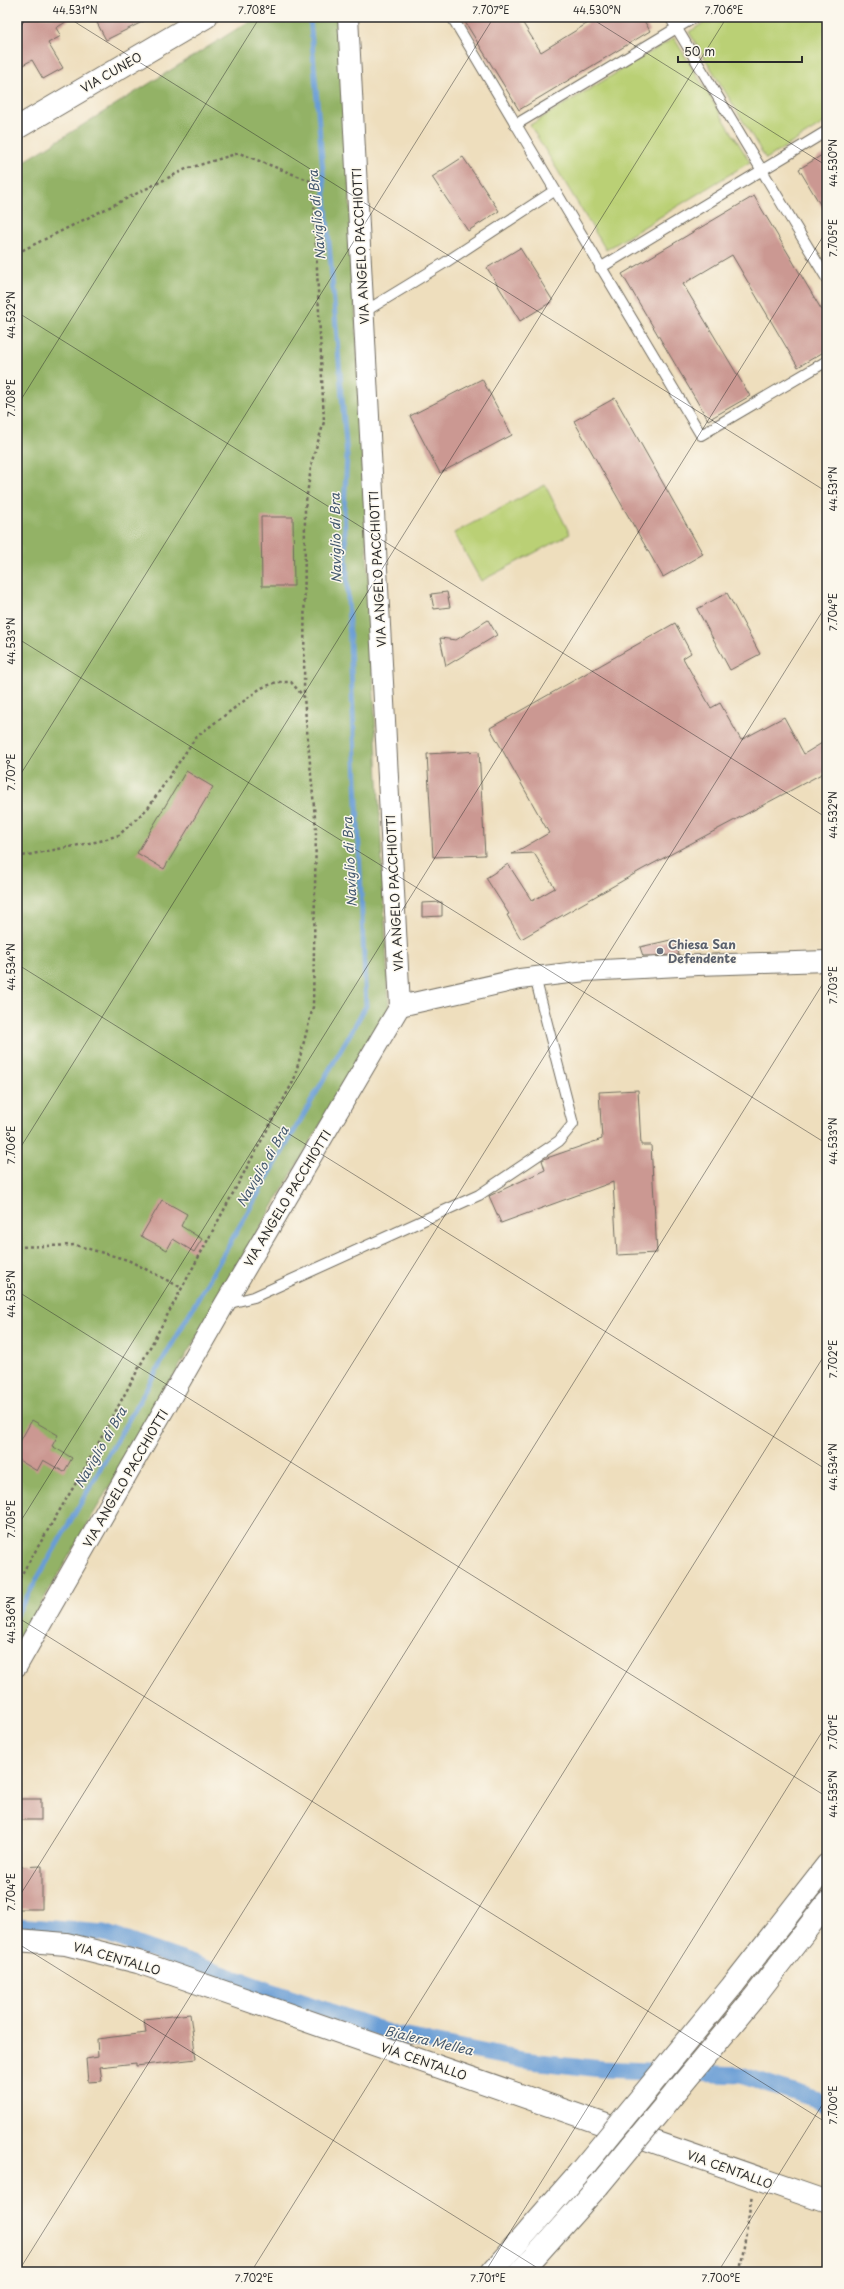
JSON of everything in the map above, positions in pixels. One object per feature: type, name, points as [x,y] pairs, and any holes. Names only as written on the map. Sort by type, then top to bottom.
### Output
[{"type":"main road","name":"VIA CUNEO","points":[[17,128],[206,17]]},
{"type":"main road","points":[[492,2272],[577,2176],[733,1985],[827,1865]]},
{"type":"main road","points":[[522,2272],[598,2186],[752,2000],[827,1903]]},
{"type":"main road","name":"VIA CENTALLO","points":[[17,1940],[66,1944],[138,1962],[581,2115],[757,2179],[827,2202]]},
{"type":"street","name":"VIA ANGELO PACCHIOTTI","points":[[17,1666],[224,1304],[400,1006],[348,17]]},
{"type":"street","points":[[400,1006],[535,976],[585,971],[698,965],[827,962]]},
{"type":"lane","points":[[452,17],[554,191],[701,435],[827,361]]},
{"type":"lane","points":[[670,17],[827,279]]},
{"type":"lane","points":[[515,125],[695,17]]},
{"type":"lane","points":[[600,268],[827,131]]},
{"type":"lane","points":[[364,312],[446,262],[554,191]]},
{"type":"lane","points":[[224,1304],[254,1297],[479,1195],[559,1141],[573,1124],[535,976]]},
{"type":"path","points":[[17,253],[186,169],[239,153],[313,182],[324,422],[312,461],[305,508],[304,697],[316,828],[313,1007],[294,1080],[86,1466],[17,1582]]},
{"type":"path","points":[[17,857],[100,841],[118,835],[148,808],[196,738],[228,712],[261,688],[277,682],[291,682],[304,697]]},
{"type":"path","points":[[17,1247],[75,1245],[128,1260],[182,1288]]},
{"type":"path","points":[[740,2272],[751,2200],[757,2179]]},
{"type":"green space","points":[[256,17],[341,17],[389,1007],[17,1645],[17,166]]},
{"type":"green space","points":[[713,17],[827,17],[827,121],[766,159],[689,32]]},
{"type":"green space","points":[[674,38],[750,162],[606,250],[530,125]]},
{"type":"green space","points":[[545,485],[570,534],[481,581],[454,533]]},
{"type":"building","points":[[17,17],[74,17],[56,28],[61,36],[48,43],[63,68],[43,79],[32,60],[17,68]]},
{"type":"building","points":[[94,17],[152,17],[106,40]]},
{"type":"building","points":[[462,17],[519,17],[541,52],[588,23],[584,17],[642,17],[650,31],[519,110]]},
{"type":"building","points":[[827,152],[827,216],[799,169]]},
{"type":"building","points":[[463,157],[499,211],[468,231],[432,177]]},
{"type":"building","points":[[754,196],[827,319],[827,350],[798,367],[732,255],[683,284],[750,396],[708,420],[622,274]]},
{"type":"building","points":[[520,248],[553,301],[520,321],[487,268]]},
{"type":"building","points":[[482,379],[512,435],[440,473],[410,416]]},
{"type":"building","points":[[615,398],[703,554],[663,577],[574,421]]},
{"type":"building","points":[[261,517],[293,517],[294,586],[262,586]]},
{"type":"building","points":[[447,592],[450,607],[434,609],[431,594]]},
{"type":"building","points":[[727,593],[760,654],[730,670],[697,609]]},
{"type":"building","points":[[488,620],[497,635],[446,666],[440,638],[456,640]]},
{"type":"building","points":[[675,623],[691,653],[683,658],[711,708],[720,703],[741,740],[784,717],[804,754],[827,740],[827,771],[643,869],[521,939],[507,915],[509,914],[486,878],[508,864],[532,901],[555,888],[534,853],[512,854],[549,833],[490,728]]},
{"type":"building","points":[[479,751],[485,855],[433,857],[427,754]]},
{"type":"building","points":[[186,771],[213,787],[164,869],[137,853]]},
{"type":"building","points":[[442,902],[442,916],[422,917],[422,903]]},
{"type":"building","name":"Chiesa San Defendente","points":[[675,939],[679,955],[643,956],[640,947]]},
{"type":"building","points":[[638,1090],[641,1145],[651,1145],[657,1253],[617,1255],[613,1182],[501,1223],[489,1196],[545,1170],[542,1160],[602,1139],[599,1092]]},
{"type":"building","points":[[162,1200],[187,1214],[181,1226],[202,1239],[194,1252],[173,1239],[167,1250],[141,1236]]},
{"type":"building","points":[[32,1420],[58,1435],[52,1446],[72,1458],[64,1472],[43,1460],[37,1471],[17,1459],[17,1447]]},
{"type":"building","points":[[17,1799],[41,1799],[41,1820],[17,1820]]},
{"type":"building","points":[[42,1866],[42,1909],[17,1909],[17,1867]]},
{"type":"building","points":[[190,2014],[196,2059],[136,2066],[136,2063],[100,2067],[102,2081],[88,2082],[86,2059],[98,2057],[97,2039],[146,2033],[144,2019]]},
{"type":"waterway","name":"Naviglio di Bra","points":[[17,1614],[366,1006],[344,509],[347,456],[310,17]]},
{"type":"waterway","name":"Bialera Mellea","points":[[17,1926],[104,1933],[397,2035],[522,2060],[602,2069],[740,2075],[816,2099],[827,2106]]},
{"type":"place","name":"Chiesa San Defendente","points":[[660,951]]}]
